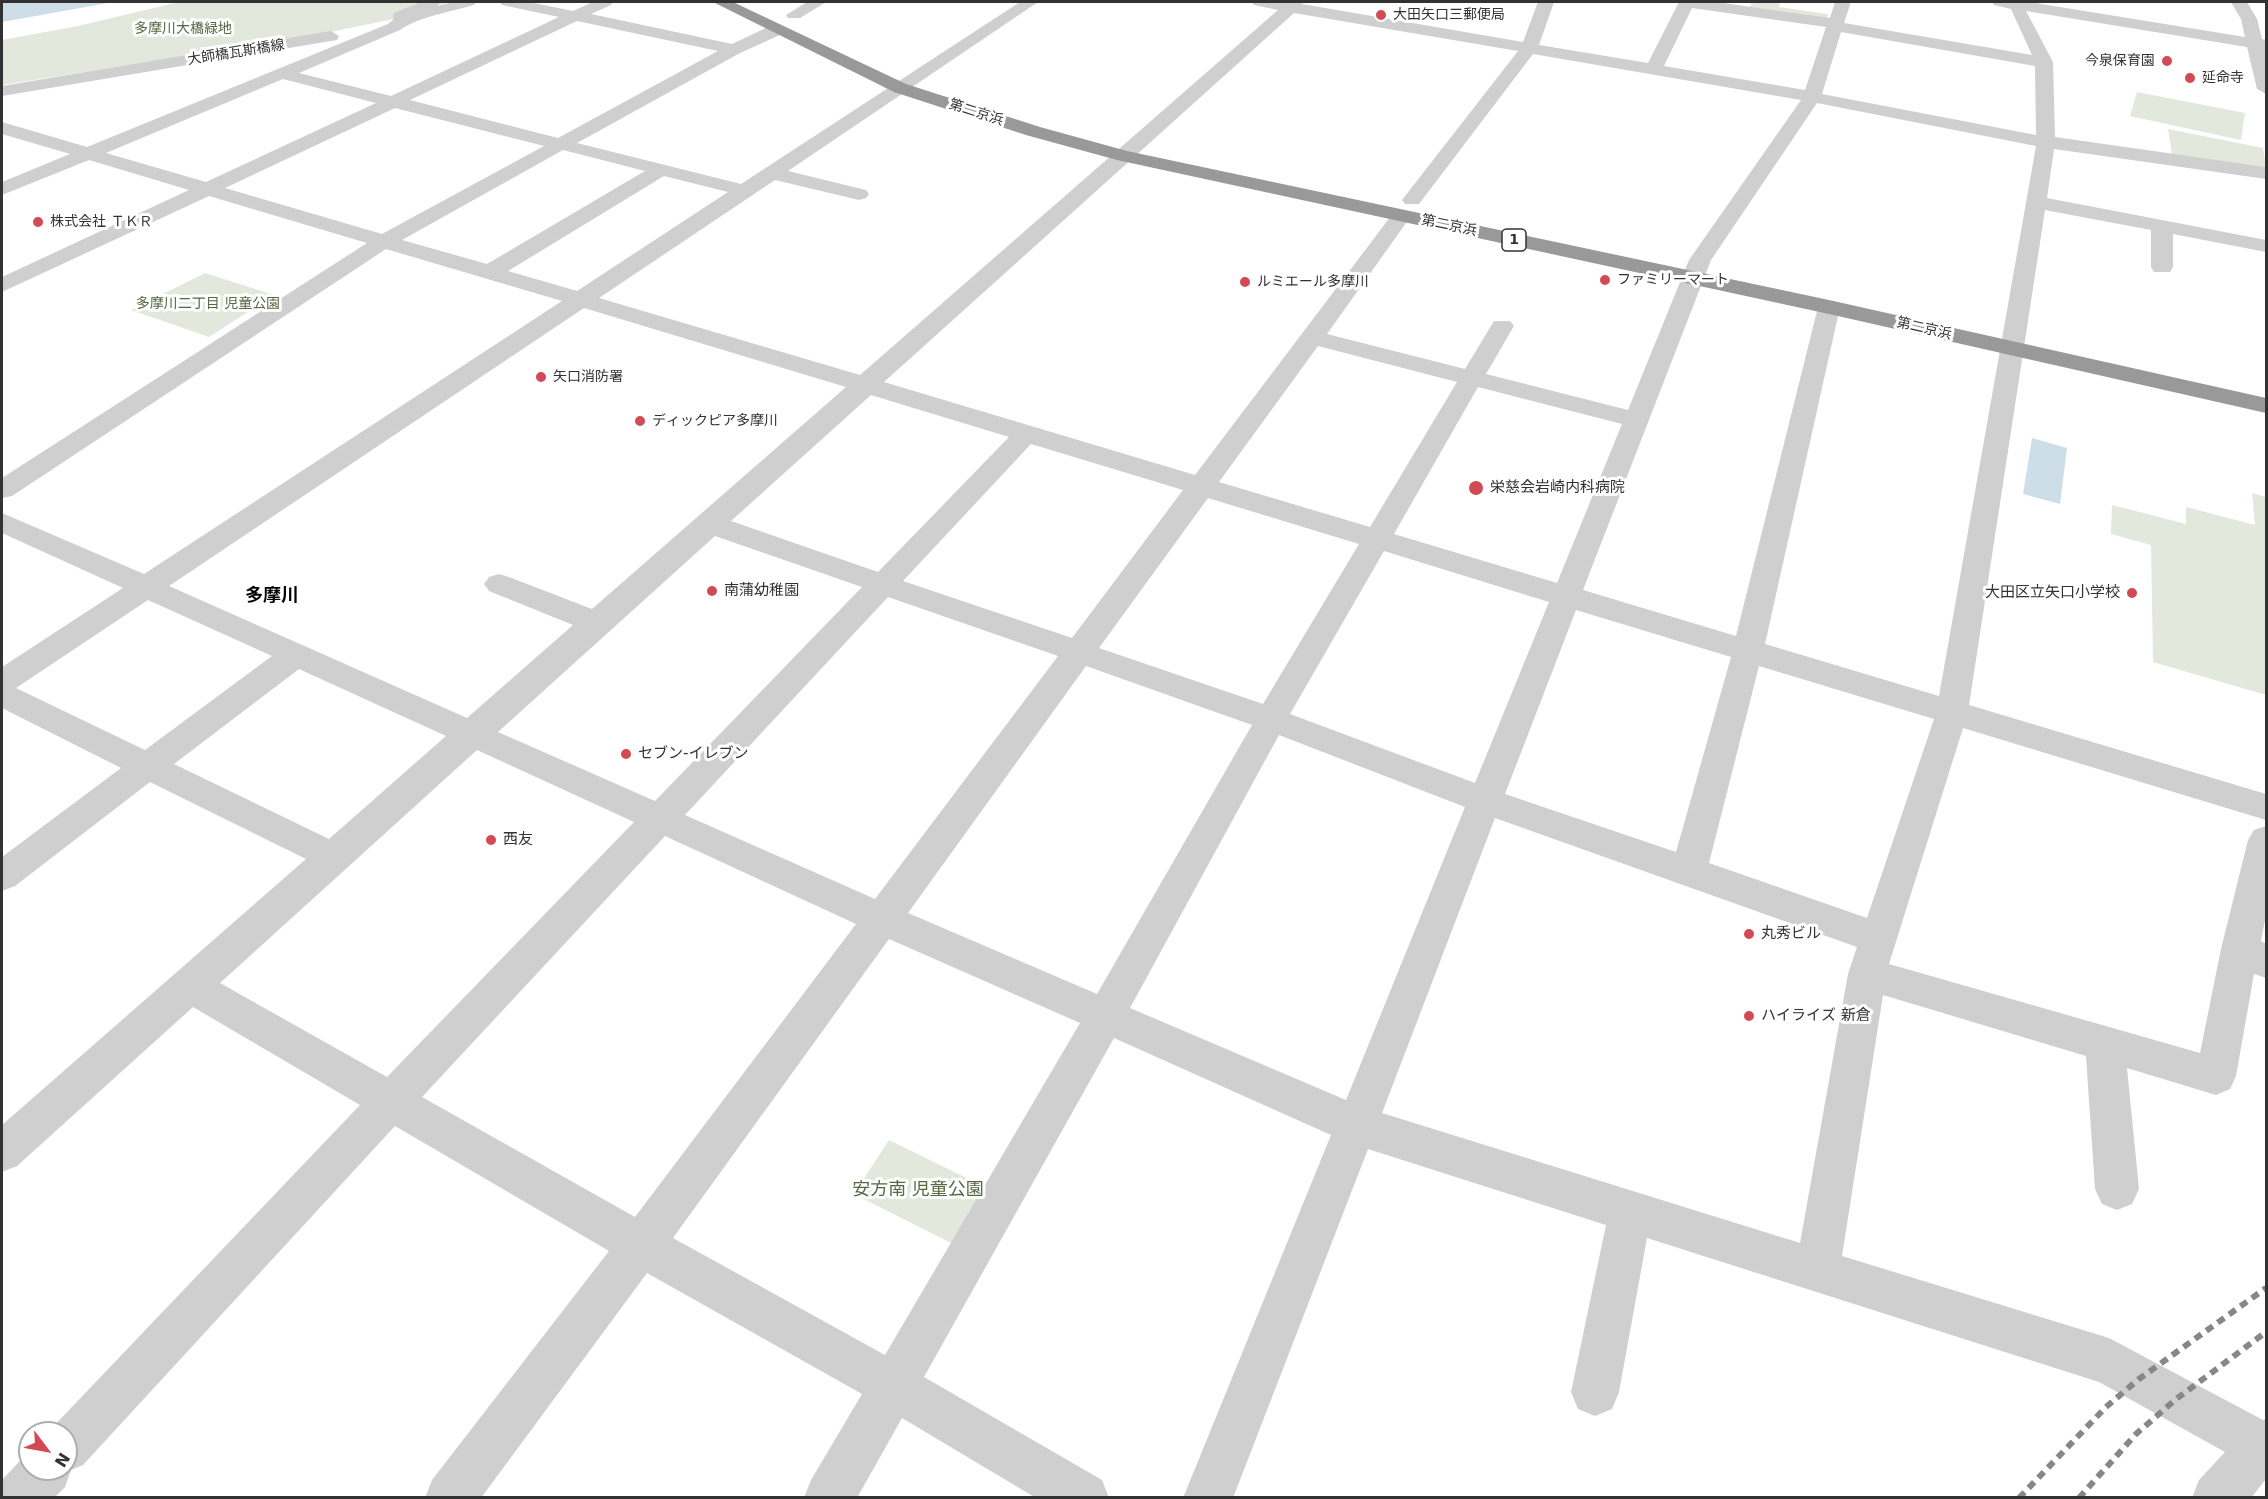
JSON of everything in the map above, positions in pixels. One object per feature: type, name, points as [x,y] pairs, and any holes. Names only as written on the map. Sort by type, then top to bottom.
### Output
[{"type":"highway","name":"第二京浜","points":[[720,2],[900,88],[1033,131],[1132,148],[1697,269],[2013,340],[2266,406]]},
{"type":"highway","name":"第二京浜","points":[[775,6],[919,74],[1050,117],[1132,148]]},
{"type":"highway","name":"第二京浜","points":[[1697,269],[1829,307],[2209,372]]},
{"type":"street","points":[[378,16],[424,2]]},
{"type":"street","points":[[2,189],[280,72],[394,27],[402,21],[400,16],[433,2]]},
{"type":"street","name":"大師橋瓦斯橋線","points":[[2,91],[274,47],[402,21],[468,2]]},
{"type":"street","points":[[508,2],[734,49]]},
{"type":"street","points":[[2,285],[605,2]]},
{"type":"street","points":[[794,15],[818,2]]},
{"type":"street","points":[[2,682],[1030,2]]},
{"type":"street","points":[[1260,2],[1293,4],[1812,97],[2046,142],[2266,173]]},
{"type":"street","points":[[450,1497],[641,1245],[1406,208],[1529,48],[1546,2]]},
{"type":"street","points":[[1653,70],[1687,2],[1835,25],[2044,62]]},
{"type":"street","points":[[1208,1497],[1697,269],[1812,97],[1843,2]]},
{"type":"street","points":[[1998,2],[2020,3],[2261,44]]},
{"type":"street","points":[[2239,2],[2261,44],[2266,89]]},
{"type":"street","points":[[1818,1269],[1872,956],[1952,712],[2046,142],[2044,62],[2018,11],[2020,3]]},
{"type":"street","points":[[8,1135],[189,985],[865,387],[1293,4]]},
{"type":"street","points":[[496,34],[549,10]]},
{"type":"street","points":[[305,26],[346,24]]},
{"type":"street","points":[[2,490],[382,242],[734,49],[776,30]]},
{"type":"street","points":[[280,72],[746,191]]},
{"type":"street","points":[[2,128],[207,190],[270,213],[382,242],[580,299],[865,387],[2266,807]]},
{"type":"street","points":[[488,273],[661,170]]},
{"type":"street","points":[[773,173],[859,195]]},
{"type":"street","points":[[2036,202],[2266,246]]},
{"type":"street","points":[[2162,226],[2162,267]]},
{"type":"street","points":[[1689,871],[1748,650],[1829,307]]},
{"type":"street","points":[[829,1497],[1106,1015],[1271,719],[1502,326]]},
{"type":"street","points":[[1312,336],[1635,420]]},
{"type":"street","points":[[78,1435],[391,1101],[1025,435]]},
{"type":"street","points":[[2,522],[294,656],[473,733],[882,918],[1356,1125],[2109,1362],[2265,1446],[2217,1497]]},
{"type":"street","points":[[710,524],[881,586],[1271,719],[1485,801],[1689,871],[1872,956],[2105,1042],[2216,1076],[2253,956],[2266,840]]},
{"type":"street","points":[[499,584],[597,624]]},
{"type":"street","points":[[2,876],[294,656]]},
{"type":"street","points":[[2,695],[334,857]]},
{"type":"street","points":[[189,985],[641,1245],[892,1385],[1084,1497]]},
{"type":"street","points":[[2105,1042],[2117,1189]]},
{"type":"street","points":[[1595,1392],[1630,1212]]},
{"type":"street","points":[[20,1497],[35,1481]]},
{"type":"green space","name":"多摩川大橋緑地","points":[[179,2],[448,2],[408,16],[306,37],[2,85],[2,40],[78,26]]},
{"type":"green space","points":[[1752,2],[1780,2],[1779,7],[1828,14],[1827,18],[1750,7]]},
{"type":"green space","points":[[2137,92],[2245,113],[2241,140],[2130,116]]},
{"type":"green space","points":[[2168,129],[2263,148],[2266,167],[2172,154]]},
{"type":"green space","name":"多摩川二丁目 児童公園","points":[[205,273],[274,295],[209,337],[131,310]]},
{"type":"green space","points":[[2252,493],[2266,497],[2266,695],[2153,662],[2151,545],[2111,534],[2112,505],[2186,524],[2186,507],[2255,525]]},
{"type":"green space","name":"安方南 児童公園","points":[[889,1140],[985,1187],[953,1244],[854,1194]]},
{"type":"shaded area","points":[[2,2],[114,2],[2,22]]},
{"type":"shaded area","points":[[2032,438],[2067,448],[2060,504],[2023,494]]},
{"type":"railway","points":[[2019,1498],[2106,1407],[2139,1379],[2266,1288]]},
{"type":"railway","points":[[2079,1498],[2136,1434],[2175,1400],[2266,1332]]},
{"type":"place","name":"大田矢口三郵便局","points":[[1381,15]]},
{"type":"place","name":"今泉保育園","points":[[2167,61]]},
{"type":"place","name":"延命寺","points":[[2190,78]]},
{"type":"place","name":"株式会社 ＴＫＲ","points":[[38,222]]},
{"type":"place","name":"ファミリーマート","points":[[1605,280]]},
{"type":"place","name":"ルミエール多摩川","points":[[1245,282]]},
{"type":"place","name":"矢口消防署","points":[[541,377]]},
{"type":"place","name":"ディックピア多摩川","points":[[640,421]]},
{"type":"place","name":"栄慈会岩崎内科病院","points":[[1476,488]]},
{"type":"place","name":"南蒲幼稚園","points":[[712,591]]},
{"type":"place","name":"大田区立矢口小学校","points":[[2132,593]]},
{"type":"place","name":"セブン-イレブン","points":[[626,754]]},
{"type":"place","name":"西友","points":[[491,840]]},
{"type":"place","name":"丸秀ビル","points":[[1749,934]]},
{"type":"place","name":"ハイライズ 新倉","points":[[1749,1016]]},
{"type":"district","name":"多摩川","points":[[272,596]]}]
